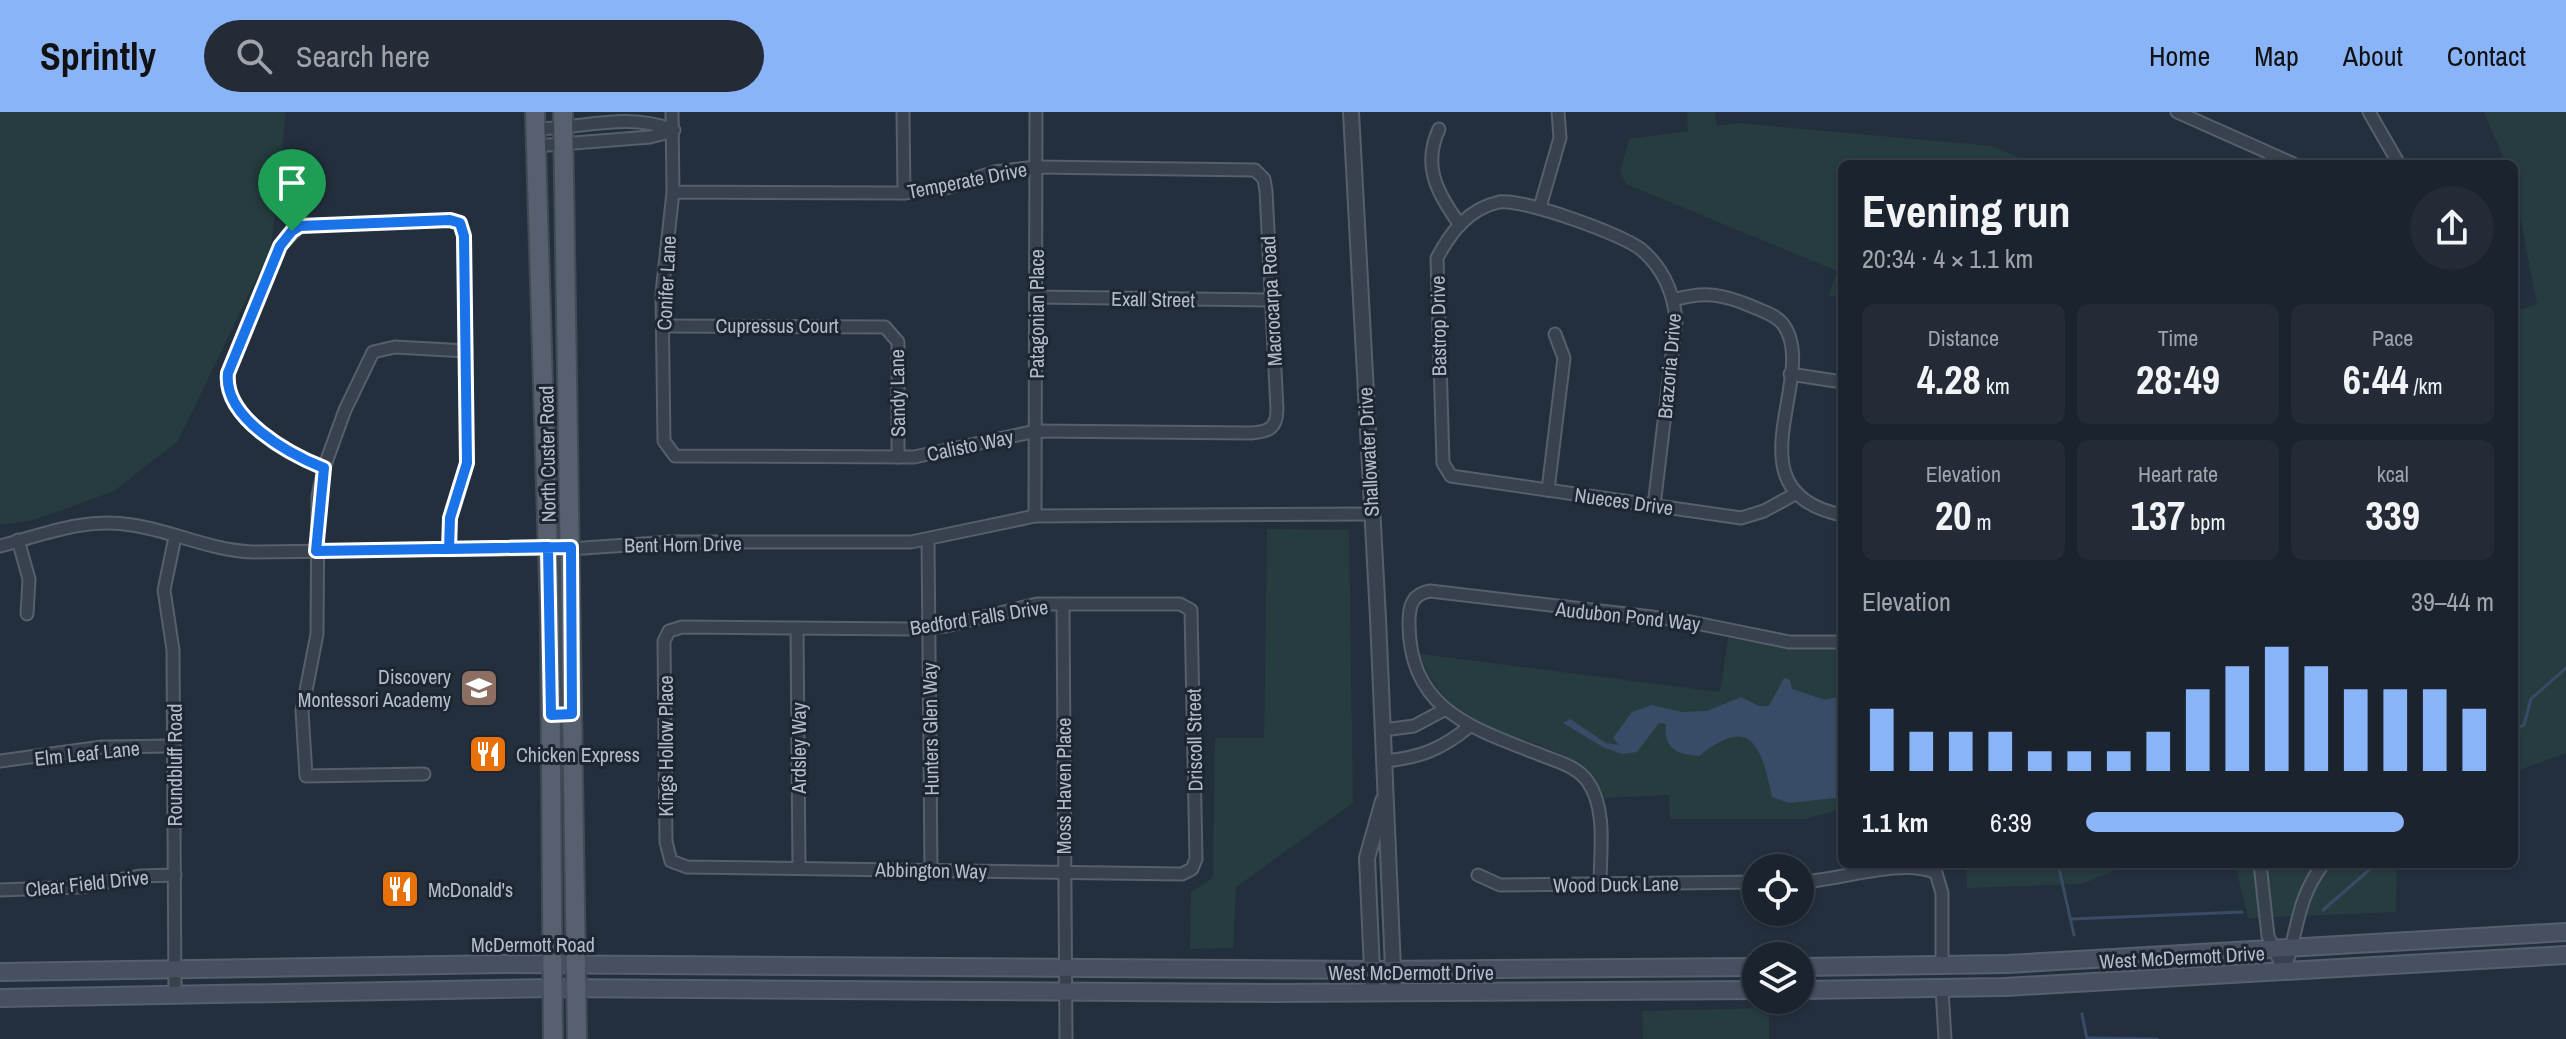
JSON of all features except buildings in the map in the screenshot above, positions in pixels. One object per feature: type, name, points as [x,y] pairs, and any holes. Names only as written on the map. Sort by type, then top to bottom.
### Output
[{"type":"main road","name":"North Custer Road","points":[[563,128],[577,1039]]},
{"type":"main road","name":"North Custer Road","points":[[536,129],[548,547],[553,1039]]},
{"type":"main road","points":[[551,715],[572,714]]},
{"type":"main road","name":"West McDermott Drive","points":[[1814,967],[1942,966],[2566,932]]},
{"type":"main road","name":"West McDermott Drive","points":[[1814,990],[1942,989],[2566,955]]},
{"type":"main road","name":"McDermott Road","points":[[0,972],[553,964],[1066,969]]},
{"type":"main road","points":[[343,966],[343,992]]},
{"type":"main road","points":[[1942,966],[1942,989]]},
{"type":"main road","points":[[847,967],[847,990]]},
{"type":"main road","name":"West McDermott Drive","points":[[1066,969],[1742,967]]},
{"type":"main road","points":[[1276,970],[1276,993]]},
{"type":"main road","points":[[0,998],[553,988],[1066,991]]},
{"type":"main road","name":"West McDermott Drive","points":[[1066,991],[1742,990]]},
{"type":"street","name":"Conifer Lane","points":[[669,452],[664,441],[662,293],[673,192],[672,112]]},
{"type":"street","points":[[903,112],[904,193]]},
{"type":"street","name":"Patagonian Place","points":[[1035,516],[1036,112]]},
{"type":"street","name":"Shallowater Drive","points":[[1351,112],[1394,992]]},
{"type":"street","points":[[1540,207],[1560,138],[1558,112]]},
{"type":"street","points":[[2177,112],[2285,160]]},
{"type":"street","points":[[2369,112],[2397,160]]},
{"type":"street","points":[[536,129],[631,119],[649,120],[674,130]]},
{"type":"street","points":[[563,128],[650,137],[674,130]]},
{"type":"street","points":[[1439,129],[1430,148],[1431,171],[1438,195],[1460,225]]},
{"type":"street","name":"Temperate Drive","points":[[673,192],[904,193],[950,187],[994,172],[1036,167],[1249,168],[1260,174]]},
{"type":"street","name":"Macrocarpa Road","points":[[1260,174],[1266,191],[1277,409],[1272,429]]},
{"type":"street","name":"Bastrop Drive","points":[[1447,473],[1443,463],[1437,258],[1450,233],[1471,214],[1499,202],[1540,207]]},
{"type":"street","name":"Brazoria Drive","points":[[1540,207],[1640,248],[1658,267],[1674,300],[1676,321],[1654,506]]},
{"type":"street","points":[[324,468],[289,454],[266,437],[247,417],[226,385],[228,373],[280,246],[300,226],[450,220],[460,223],[464,236],[467,463],[450,518],[449,549]]},
{"type":"street","points":[[1674,300],[1700,293],[1722,295],[1775,316],[1790,337],[1790,374],[1782,438],[1785,468],[1797,493],[1817,507],[1838,514]]},
{"type":"street","name":"Exall Street","points":[[1036,297],[1270,300]]},
{"type":"street","name":"Cupressus Court","points":[[663,326],[879,325],[891,330]]},
{"type":"street","name":"Sandy Lane","points":[[891,330],[898,342],[898,457]]},
{"type":"street","points":[[1548,490],[1564,358],[1555,334]]},
{"type":"street","points":[[424,774],[306,776],[302,711],[317,634],[316,551],[324,468],[350,399],[373,352],[395,347],[466,351]]},
{"type":"street","points":[[1790,374],[1838,381]]},
{"type":"street","name":"Calisto Way","points":[[669,452],[687,458],[898,457],[1036,431],[1251,433],[1272,429]]},
{"type":"street","name":"Nueces Drive","points":[[1447,473],[1741,518],[1764,511],[1797,493]]},
{"type":"street","name":"Bent Horn Drive","points":[[0,546],[62,526],[100,522],[131,524],[235,552],[571,547],[671,542],[928,540],[1035,516],[1371,514]]},
{"type":"street","name":"Roundbluff Road","points":[[175,537],[164,590],[173,641],[175,995]]},
{"type":"street","points":[[18,540],[30,587],[27,614]]},
{"type":"street","name":"Hunters Glen Way","points":[[928,540],[931,870]]},
{"type":"street","name":"Audubon Pond Way","points":[[1444,710],[1423,682],[1409,645],[1410,608],[1415,598],[1430,591],[1686,621],[1789,642],[1838,642]]},
{"type":"street","name":"Bedford Falls Drive","points":[[669,631],[682,627],[929,628],[1019,607],[1063,604],[1180,604],[1191,610]]},
{"type":"street","name":"Moss Haven Place","points":[[1063,604],[1066,1039]]},
{"type":"street","name":"Driscoll Street","points":[[1191,610],[1196,859],[1192,869]]},
{"type":"street","name":"Ardsley Way","points":[[797,628],[799,868]]},
{"type":"street","name":"Kings Hollow Place","points":[[669,631],[664,641],[666,842],[671,861]]},
{"type":"street","points":[[1383,730],[1414,726],[1444,710],[1470,726],[1576,768],[1588,781],[1599,809],[1600,884]]},
{"type":"street","points":[[1384,761],[1415,758],[1438,750],[1470,726]]},
{"type":"street","name":"Elm Leaf Lane","points":[[0,761],[102,747],[174,746]]},
{"type":"street","name":"Shallowater Drive","points":[[1373,992],[1367,870],[1370,838],[1386,793]]},
{"type":"street","name":"Abbington Way","points":[[671,861],[687,867],[1064,873],[1182,874],[1192,869]]},
{"type":"street","points":[[2260,868],[2267,932],[2284,971]]},
{"type":"street","points":[[2284,971],[2292,948],[2298,907],[2321,868]]},
{"type":"street","points":[[1814,882],[1828,881],[1862,871],[1929,869],[1936,873],[1942,893],[1942,966]]},
{"type":"street","points":[[1367,870],[1382,877],[1390,891]]},
{"type":"street","name":"Clear Field Drive","points":[[0,890],[79,887],[141,876],[175,875]]},
{"type":"street","name":"Wood Duck Lane","points":[[1478,875],[1500,885],[1742,882]]},
{"type":"street","points":[[1942,989],[1945,1039]]},
{"type":"green space","points":[[0,112],[286,112],[271,248],[178,441],[114,491],[34,520],[0,525]]},
{"type":"green space","points":[[1687,112],[1715,112],[1717,126],[1737,123],[1992,146],[2024,160],[1838,160],[1838,298],[1829,295],[1837,271],[1626,184],[1620,171],[1629,139],[1688,131]]},
{"type":"green space","points":[[2484,112],[2566,112],[2566,753],[2518,771],[2518,311],[2537,304],[2518,205],[2518,160],[2504,160]]},
{"type":"green space","points":[[1267,529],[1349,530],[1353,803],[1236,887],[1233,948],[1190,949],[1191,892],[1213,878],[1215,738],[1264,738]]},
{"type":"green space","points":[[1728,638],[1795,649],[1838,649],[1838,810],[1804,819],[1670,819],[1669,795],[1605,798],[1589,774],[1568,758],[1485,725],[1459,710],[1437,687],[1420,654],[1720,692]]},
{"type":"green space","points":[[1966,868],[2120,868],[2082,884],[1967,888]]},
{"type":"green space","points":[[2236,868],[2397,868],[2396,912],[2248,918]]},
{"type":"green space","points":[[1742,1009],[1742,1014],[1769,1014],[1769,1039],[1643,1039],[1642,1011]]},
{"type":"water","points":[[1784,678],[1790,680],[1792,689],[1825,700],[1838,697],[1838,795],[1835,798],[1789,803],[1772,797],[1758,750],[1751,741],[1742,737],[1731,737],[1699,756],[1691,755],[1673,749],[1667,739],[1666,724],[1659,723],[1637,752],[1622,754],[1603,747],[1563,723],[1570,719],[1606,743],[1619,745],[1613,738],[1632,712],[1652,705],[1682,712],[1707,711],[1741,697],[1759,706],[1769,706]]},
{"type":"waterway","points":[[2518,728],[2524,725],[2531,699],[2566,668]]},
{"type":"waterway","points":[[2059,868],[2074,935]]},
{"type":"waterway","points":[[2323,910],[2371,868]]},
{"type":"waterway","points":[[2072,919],[2242,912]]},
{"type":"waterway","points":[[2082,1014],[2087,1039]]},
{"type":"waterway","points":[[2088,1038],[2157,1039]]},
{"type":"place","name":"Discovery Montessori Academy","points":[[479,688]]},
{"type":"place","name":"Chicken Express","points":[[488,754]]},
{"type":"place","name":"McDonald's","points":[[400,889]]},
{"type":"route","points":[[292,231],[280,246],[228,373],[226,385],[233,399],[266,437],[289,454],[324,468],[318,496],[316,551],[548,547],[551,715],[572,714],[571,547],[548,547],[449,549],[450,518],[467,463],[464,236],[460,223],[450,220],[300,226],[292,231]]}]
